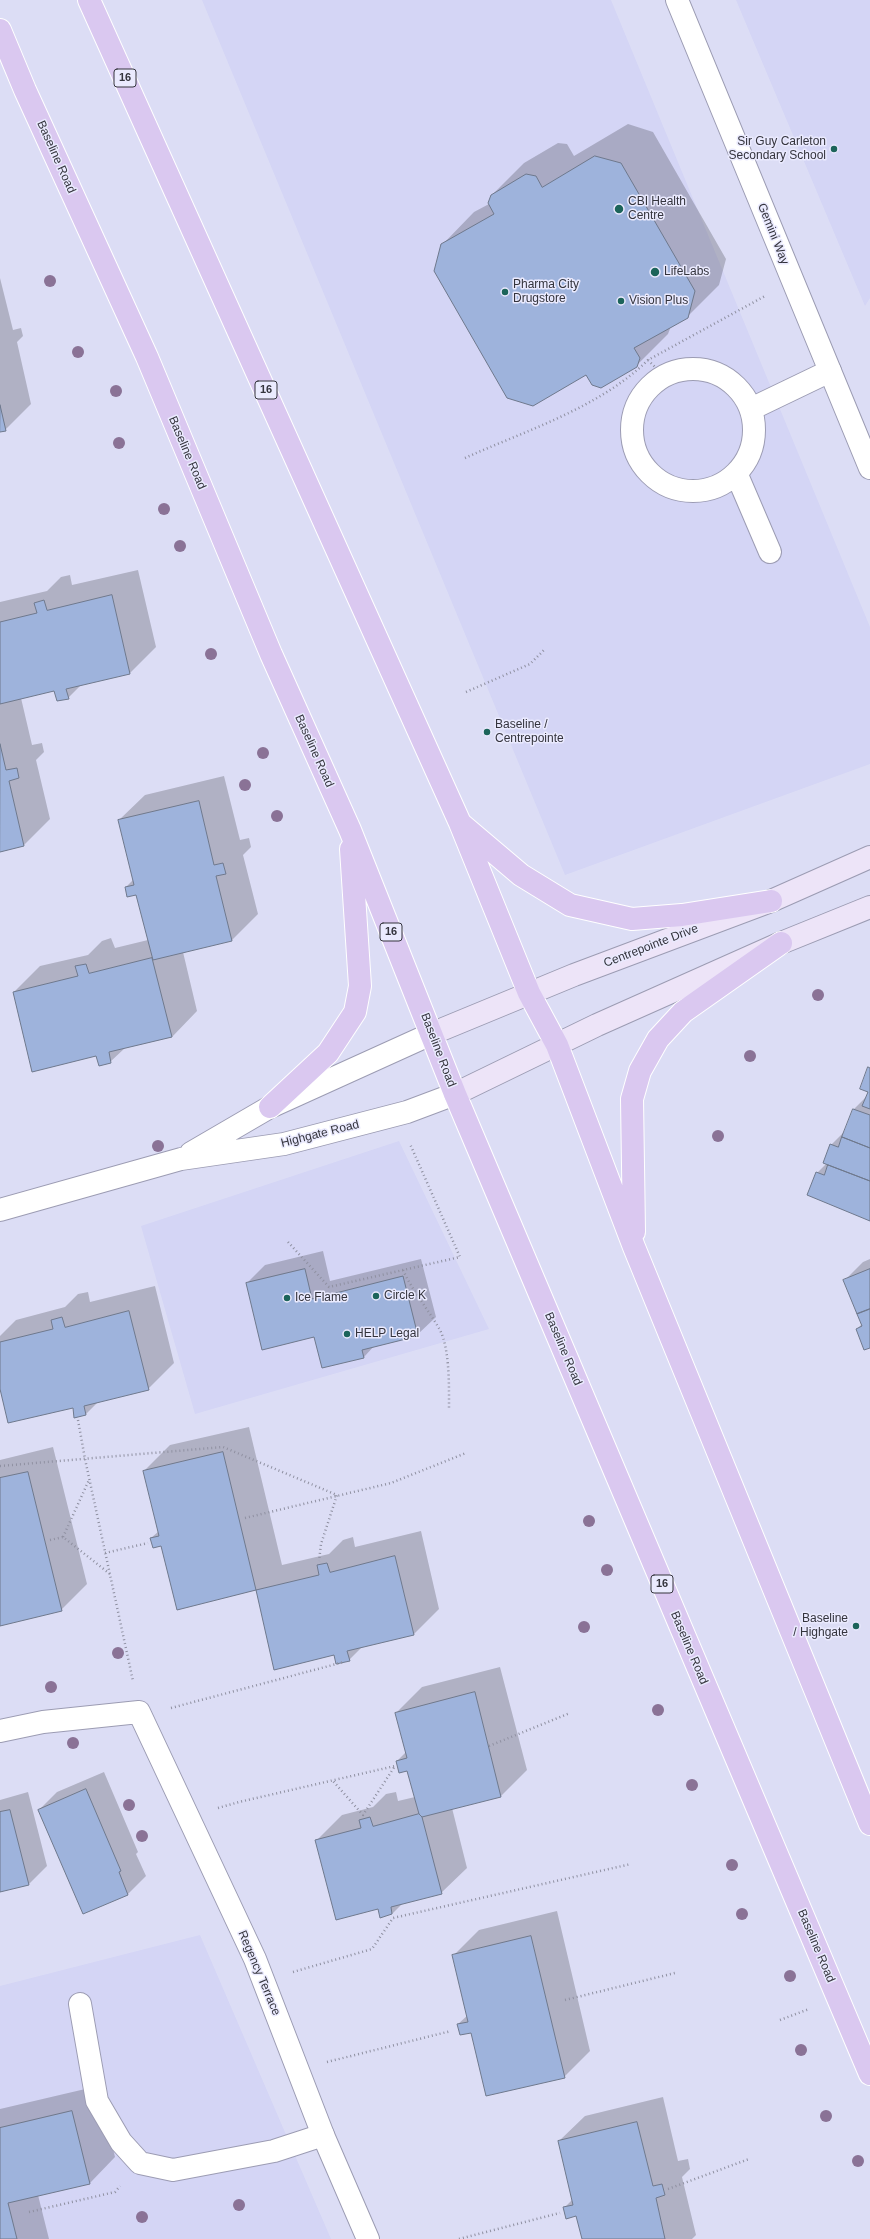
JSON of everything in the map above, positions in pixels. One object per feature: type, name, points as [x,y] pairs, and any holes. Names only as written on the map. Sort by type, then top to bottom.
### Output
[{"type":"main road","name":"16","points":[[89,0],[460,823],[529,993],[557,1046],[634,1247],[870,1824]]},
{"type":"main road","name":"Baseline Road","points":[[0,30],[25,90],[147,357],[271,654],[350,830],[455,1094],[870,2074]]},
{"type":"main road","points":[[460,823],[521,875],[570,905],[632,918],[682,915],[771,901]]},
{"type":"main road","points":[[270,1107],[328,1053],[355,1012],[360,986],[350,830]]},
{"type":"main road","points":[[634,1247],[632,1098],[640,1071],[658,1039],[683,1012],[781,943]]},
{"type":"street","name":"Gemini Way","points":[[677,0],[870,468]]},
{"type":"street","points":[[684,369],[705,370],[725,377],[741,391],[751,409],[755,427],[753,444],[747,461],[737,475],[719,486],[699,492],[678,490],[659,482],[644,467],[634,448],[631,427],[636,407],[648,389],[664,376],[684,369]]},
{"type":"street","points":[[751,409],[830,371]]},
{"type":"street","points":[[737,475],[770,552]]},
{"type":"street","name":"Centrepointe Drive","points":[[431,1034],[529,993],[771,901],[870,857]]},
{"type":"street","points":[[455,1094],[557,1046],[597,1025],[781,943],[870,907]]},
{"type":"street","name":"Highgate Road","points":[[181,1159],[270,1107],[431,1034]]},
{"type":"street","name":"Highgate Road","points":[[0,1210],[181,1159],[284,1144],[407,1112],[455,1094]]},
{"type":"street","points":[[0,1731],[43,1722],[139,1712]]},
{"type":"street","name":"Regency Terrace","points":[[139,1712],[255,1959],[324,2135],[368,2239]]},
{"type":"street","points":[[80,2004],[97,2101],[121,2142],[140,2163],[173,2170],[274,2151],[324,2135]]},
{"type":"path","points":[[465,458],[589,403],[633,375],[648,360],[792,281]]},
{"type":"path","points":[[648,360],[664,376]]},
{"type":"path","points":[[466,692],[530,664],[545,649]]},
{"type":"path","points":[[288,1242],[329,1287],[460,1257],[409,1142]]},
{"type":"path","points":[[403,1270],[408,1282],[441,1332],[449,1368],[449,1410]]},
{"type":"path","points":[[78,1420],[89,1480],[139,1712]]},
{"type":"path","points":[[0,1466],[222,1447],[337,1495]]},
{"type":"path","points":[[244,1518],[391,1483],[466,1453]]},
{"type":"path","points":[[63,1537],[89,1480]]},
{"type":"path","points":[[319,1560],[321,1544],[337,1495]]},
{"type":"path","points":[[50,1540],[63,1537]]},
{"type":"path","points":[[63,1537],[110,1574]]},
{"type":"path","points":[[105,1553],[148,1543]]},
{"type":"path","points":[[193,1702],[344,1662]]},
{"type":"path","points":[[489,1746],[570,1713]]},
{"type":"path","points":[[239,1802],[395,1766],[363,1815],[333,1781]]},
{"type":"path","points":[[301,1970],[372,1949],[393,1918],[631,1864]]},
{"type":"path","points":[[565,2000],[675,1973]]},
{"type":"path","points":[[341,2058],[451,2031]]},
{"type":"path","points":[[668,2188],[749,2159]]},
{"type":"path","points":[[29,2212],[115,2192],[130,2177],[140,2163]]},
{"type":"path","points":[[459,2239],[560,2213]]},
{"type":"shaded area","points":[[202,0],[611,0],[870,627],[870,764],[565,875]]},
{"type":"shaded area","name":"Sir Guy Carleton Secondary School","points":[[736,0],[870,0],[870,298],[865,306]]},
{"type":"shaded area","points":[[399,1141],[489,1329],[195,1414],[141,1226]]},
{"type":"shaded area","points":[[200,1935],[331,2239],[0,2239],[0,1986]]},
{"type":"building","points":[[595,156],[621,163],[695,291],[688,318],[634,348],[640,358],[637,367],[601,388],[592,385],[586,375],[533,406],[507,398],[434,271],[441,244],[494,214],[488,203],[491,195],[526,174],[536,176],[542,187]]},
{"type":"building","points":[[0,405],[6,431],[0,432]]},
{"type":"building","points":[[112,595],[130,674],[66,689],[69,699],[57,701],[54,691],[0,704],[0,622],[37,613],[34,603],[44,600],[47,610]]},
{"type":"building","points":[[0,744],[6,770],[17,768],[19,778],[9,781],[24,846],[0,852]]},
{"type":"building","points":[[199,801],[214,865],[223,863],[226,874],[216,876],[232,941],[153,960],[136,895],[127,897],[125,887],[134,885],[118,820]]},
{"type":"building","points":[[152,958],[172,1037],[109,1052],[111,1063],[99,1066],[96,1056],[32,1072],[13,992],[78,976],[75,966],[86,964],[89,973]]},
{"type":"building","points":[[868,1067],[870,1068],[870,1109],[862,1106],[868,1092],[860,1089]]},
{"type":"building","points":[[853,1109],[870,1115],[870,1148],[842,1137]]},
{"type":"building","points":[[842,1137],[870,1148],[870,1181],[823,1163],[830,1144],[838,1147]]},
{"type":"building","points":[[828,1165],[870,1181],[870,1221],[807,1195],[816,1172],[824,1175]]},
{"type":"building","points":[[305,1269],[312,1299],[403,1276],[418,1336],[362,1350],[364,1358],[322,1368],[314,1337],[262,1350],[246,1283]]},
{"type":"building","points":[[870,1269],[870,1309],[857,1314],[843,1280]]},
{"type":"building","points":[[870,1309],[870,1348],[864,1350],[856,1329],[862,1326],[857,1314]]},
{"type":"building","points":[[129,1311],[149,1390],[84,1406],[86,1415],[74,1418],[73,1408],[8,1423],[0,1389],[0,1342],[53,1329],[51,1320],[62,1317],[65,1327]]},
{"type":"building","points":[[223,1452],[256,1590],[177,1610],[161,1546],[153,1548],[150,1538],[159,1536],[143,1471]]},
{"type":"building","points":[[28,1472],[62,1611],[0,1626],[0,1478]]},
{"type":"building","points":[[395,1556],[414,1635],[347,1651],[350,1661],[336,1664],[334,1655],[274,1670],[256,1590],[319,1575],[317,1565],[327,1563],[330,1572]]},
{"type":"building","points":[[475,1692],[501,1797],[422,1817],[419,1814],[407,1771],[399,1773],[396,1761],[407,1758],[395,1713]]},
{"type":"building","points":[[86,1789],[121,1871],[119,1872],[128,1895],[83,1914],[38,1810]]},
{"type":"building","points":[[10,1810],[29,1885],[0,1892],[0,1812]]},
{"type":"building","points":[[419,1814],[422,1817],[442,1894],[391,1907],[392,1914],[380,1918],[378,1909],[336,1920],[315,1840],[361,1828],[359,1820],[370,1817],[373,1826]]},
{"type":"building","points":[[531,1936],[565,2078],[486,2096],[471,2033],[460,2035],[457,2024],[468,2022],[452,1955]]},
{"type":"building","points":[[72,2111],[90,2184],[8,2203],[17,2239],[0,2239],[0,2128]]},
{"type":"building","points":[[637,2122],[653,2186],[662,2184],[665,2195],[656,2198],[665,2239],[582,2239],[576,2216],[566,2219],[563,2207],[573,2205],[558,2141]]},
{"type":"place","name":"Sir Guy Carleton Secondary School","points":[[834,149]]},
{"type":"place","name":"CBI Health Centre","points":[[619,209]]},
{"type":"place","name":"LifeLabs","points":[[655,272]]},
{"type":"place","name":"Pharma City Drugstore","points":[[505,292]]},
{"type":"place","name":"Vision Plus","points":[[621,301]]},
{"type":"place","name":"Baseline / Centrepointe","points":[[487,732]]},
{"type":"place","name":"Circle K","points":[[376,1296]]},
{"type":"place","name":"Ice Flame","points":[[287,1298]]},
{"type":"place","name":"HELP Legal","points":[[347,1334]]},
{"type":"place","name":"Baseline / Highgate","points":[[856,1626]]}]
